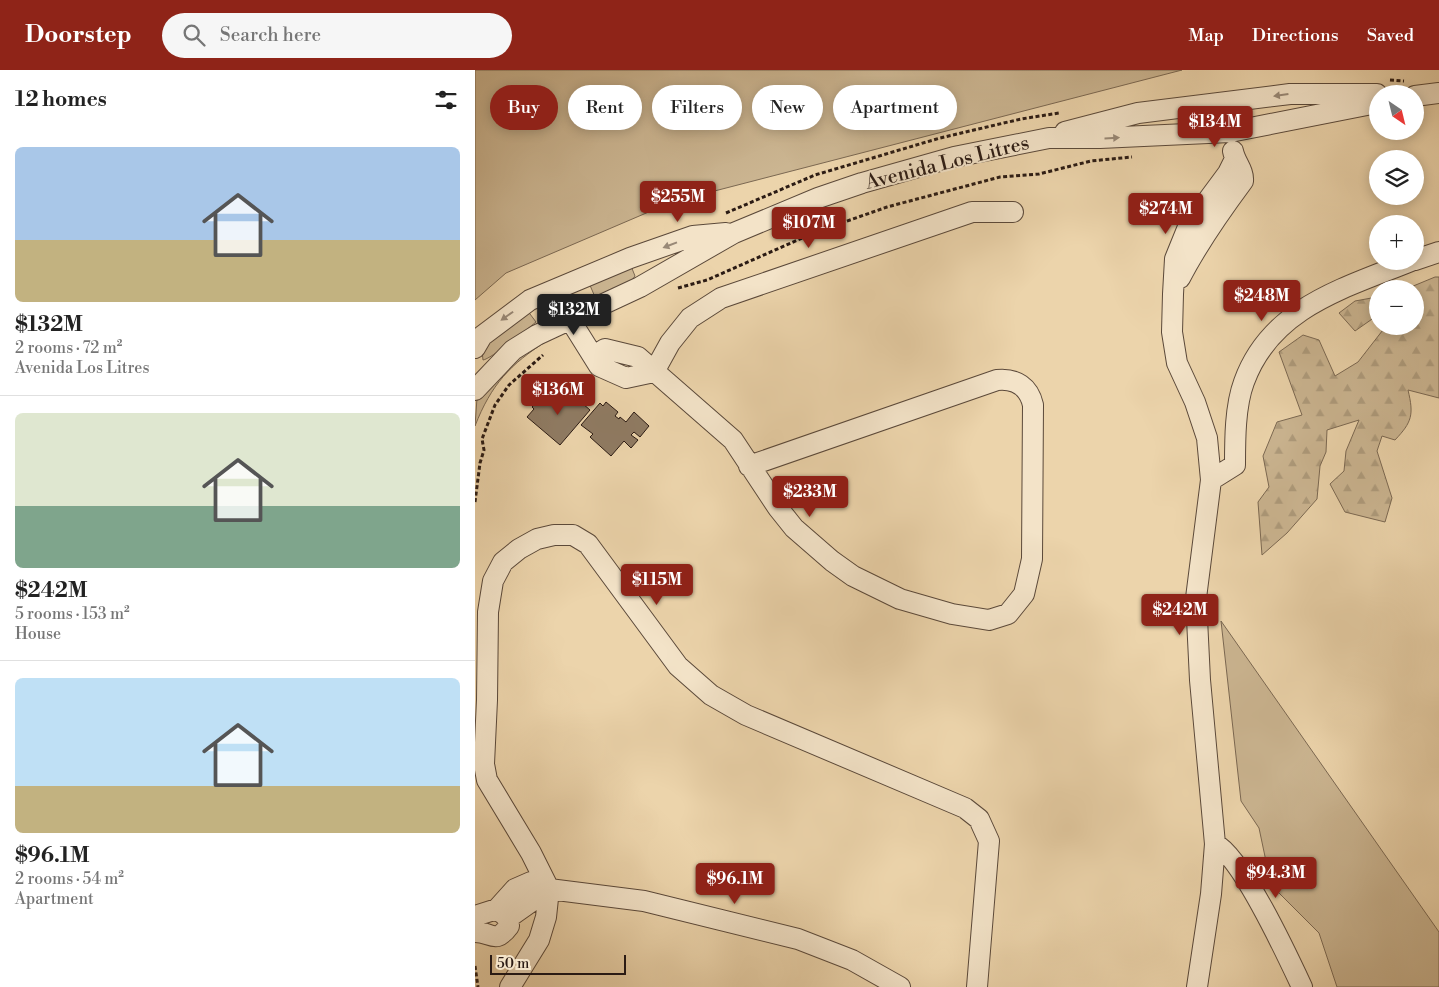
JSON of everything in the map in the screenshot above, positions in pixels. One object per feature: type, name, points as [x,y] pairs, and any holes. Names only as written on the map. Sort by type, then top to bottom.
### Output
[{"type":"street","points":[[1424,95],[1439,93]]},
{"type":"street","name":"Avenida Los Litres","points":[[1049,138],[1076,127],[1137,113],[1291,94],[1329,103],[1369,103]]},
{"type":"street","name":"Avenida Los Litres","points":[[475,390],[513,350],[537,335],[569,318],[640,287],[734,233],[819,198],[908,169],[973,152],[1049,138],[1230,132],[1329,103],[1369,96]]},
{"type":"street","points":[[1137,113],[1135,124],[1140,136]]},
{"type":"street","points":[[1197,987],[1211,894],[1215,844],[1200,680],[1196,598],[1211,480],[1207,438],[1195,402],[1177,363],[1172,332],[1173,294],[1175,259],[1188,227],[1228,173],[1235,159],[1230,132]]},
{"type":"street","points":[[654,372],[670,344],[690,318],[721,298],[972,212],[1013,212]]},
{"type":"street","name":"Avenida Los Litres","points":[[475,348],[482,336],[530,300],[630,258],[693,236],[705,233],[734,233]]},
{"type":"street","points":[[1424,257],[1439,252]]},
{"type":"street","points":[[630,258],[637,260],[643,265],[645,274],[640,287]]},
{"type":"street","points":[[1211,480],[1235,465],[1235,432],[1243,382],[1263,345],[1293,314],[1320,298],[1389,270]]},
{"type":"street","points":[[569,318],[595,356],[605,349],[631,353],[638,357],[733,440],[749,466],[778,508],[801,534],[832,561],[875,588],[925,608],[989,620],[1008,614],[1024,594],[1032,559],[1033,405],[1028,391],[1015,381],[997,380],[749,466]]},
{"type":"street","points":[[475,360],[484,369],[496,369]]},
{"type":"street","points":[[510,987],[539,940],[546,917],[549,889],[531,853],[487,780],[484,764],[488,682],[488,612],[493,581],[503,562],[519,549],[537,539],[554,535],[573,536],[588,544],[679,666],[711,695],[746,715],[965,808],[979,819],[989,841],[977,987]]},
{"type":"street","points":[[1215,844],[1224,848],[1239,867],[1302,987]]},
{"type":"street","points":[[502,913],[515,889],[531,882],[549,889],[645,900],[798,939],[852,960],[900,987]]},
{"type":"street","points":[[475,916],[502,913]]},
{"type":"street","points":[[475,932],[494,938],[503,935],[509,926],[502,913]]},
{"type":"path","points":[[475,966],[478,987]]},
{"type":"green space","points":[[475,70],[1182,70],[957,128],[957,85],[833,85],[833,130],[950,130],[672,202],[506,273],[475,300]]},
{"type":"green space","points":[[631,266],[635,276],[632,280],[595,297],[589,283]]},
{"type":"green space","points":[[1439,277],[1439,398],[1408,390],[1411,412],[1408,423],[1395,440],[1382,436],[1377,451],[1392,498],[1385,522],[1345,512],[1330,484],[1344,471],[1346,451],[1359,420],[1327,430],[1326,452],[1320,466],[1317,499],[1287,533],[1262,555],[1258,502],[1269,487],[1263,456],[1277,422],[1302,415],[1279,352],[1303,335],[1319,340],[1335,376],[1358,362],[1379,335],[1424,335],[1424,282]]},
{"type":"green space","points":[[1369,298],[1369,321],[1355,331],[1339,313],[1355,301]]},
{"type":"green space","points":[[527,310],[536,322],[501,350],[483,360],[482,351],[489,340]]},
{"type":"green space","points":[[547,341],[522,358],[503,377],[488,399],[475,426],[477,398],[510,361]]},
{"type":"green space","points":[[1221,621],[1439,932],[1439,987],[1337,987],[1319,933],[1271,885],[1259,828],[1241,801]]},
{"type":"building","points":[[551,389],[558,396],[556,399],[560,402],[566,405],[574,396],[590,410],[560,445],[527,417],[534,409],[532,407]]},
{"type":"building","points":[[606,402],[618,412],[615,416],[619,419],[620,417],[626,422],[634,412],[649,426],[640,437],[634,432],[631,435],[638,440],[631,448],[624,441],[611,456],[590,437],[593,434],[581,425],[600,403],[603,406]]}]
